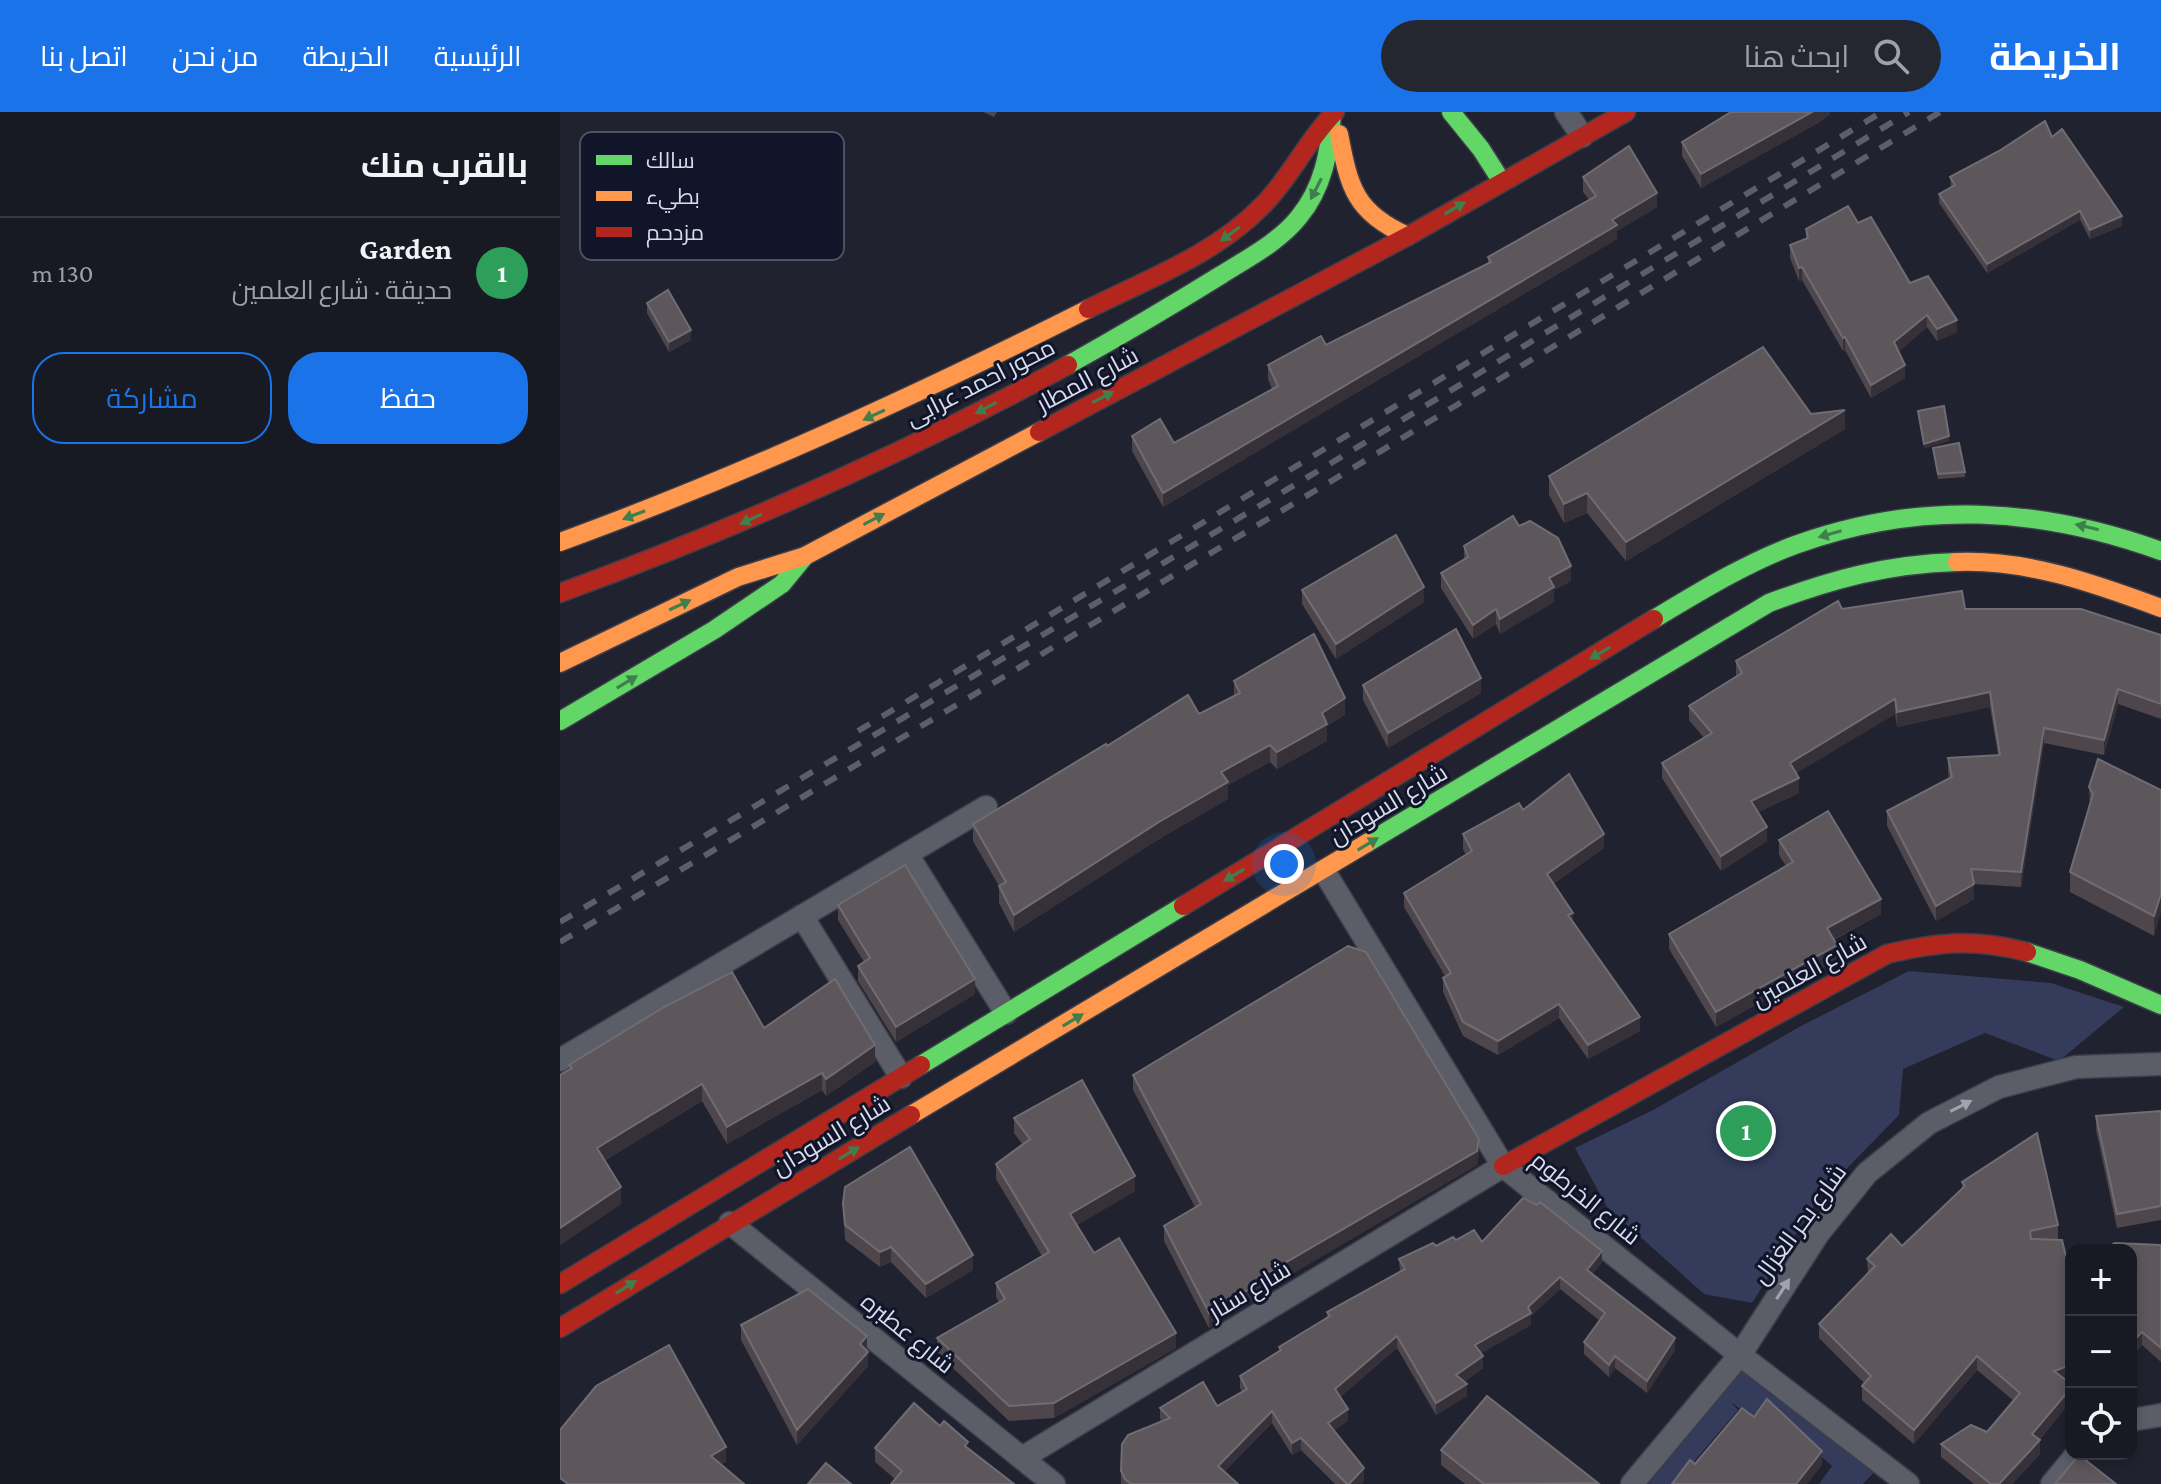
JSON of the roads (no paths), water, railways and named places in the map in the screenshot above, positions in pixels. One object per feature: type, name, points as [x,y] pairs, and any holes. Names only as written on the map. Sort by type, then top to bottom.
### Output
[{"type":"main road","points":[[1451,112],[1481,149],[1502,182]]},
{"type":"main road","name":"شارع المطار","points":[[564,659],[738,577],[805,556],[1408,236],[1626,112]]},
{"type":"main road","points":[[1333,113],[1345,171],[1359,202],[1389,228],[1408,236]]},
{"type":"main road","points":[[560,542],[694,493],[863,420],[1213,246],[1255,215],[1273,196],[1315,133],[1333,113]]},
{"type":"main road","name":"محور احمد عرابى","points":[[560,593],[721,533],[894,454],[1049,376],[1199,289],[1272,242],[1289,229],[1302,213],[1314,195],[1329,156],[1333,113]]},
{"type":"main road","points":[[1990,514],[1997,550]]},
{"type":"main road","name":"شارع السودان","points":[[560,1284],[1691,597],[1759,561],[1796,545],[1872,524],[1911,517],[1990,514],[2067,523],[2104,531],[2161,551]]},
{"type":"main road","name":"شارع السودان","points":[[560,1328],[730,1223],[1769,603],[1830,580],[1881,567],[1997,550],[2161,608]]},
{"type":"main road","points":[[560,721],[714,630],[782,584],[805,556]]},
{"type":"main road","name":"شارع العلمين","points":[[1503,1166],[1887,954],[1938,943],[1989,943],[2040,956],[2161,1005]]},
{"type":"street","points":[[1566,112],[1582,136]]},
{"type":"street","points":[[560,1060],[986,807]]},
{"type":"street","points":[[907,854],[1006,1013]]},
{"type":"street","name":"شارع الخرطوم","points":[[1324,871],[1503,1166],[1908,1484]]},
{"type":"street","points":[[802,916],[901,1077]]},
{"type":"street","name":"شارع بحر الغزال","points":[[1632,1484],[1740,1355],[1818,1234],[1867,1173],[1929,1123],[1999,1087],[2076,1067],[2161,1064]]},
{"type":"street","name":"شارع سنار","points":[[1022,1458],[1503,1166]]},
{"type":"street","name":"شارع عطبره","points":[[730,1223],[1054,1484]]},
{"type":"street","points":[[2137,1419],[2161,1415]]},
{"type":"street","points":[[2052,1484],[2072,1460]]},
{"type":"railway","points":[[858,731],[1882,112]]},
{"type":"railway","points":[[560,922],[1323,468],[1909,112]]},
{"type":"railway","points":[[560,942],[1333,480],[1940,112]]},
{"type":"place","name":"Garden","points":[[1746,1131]]}]
